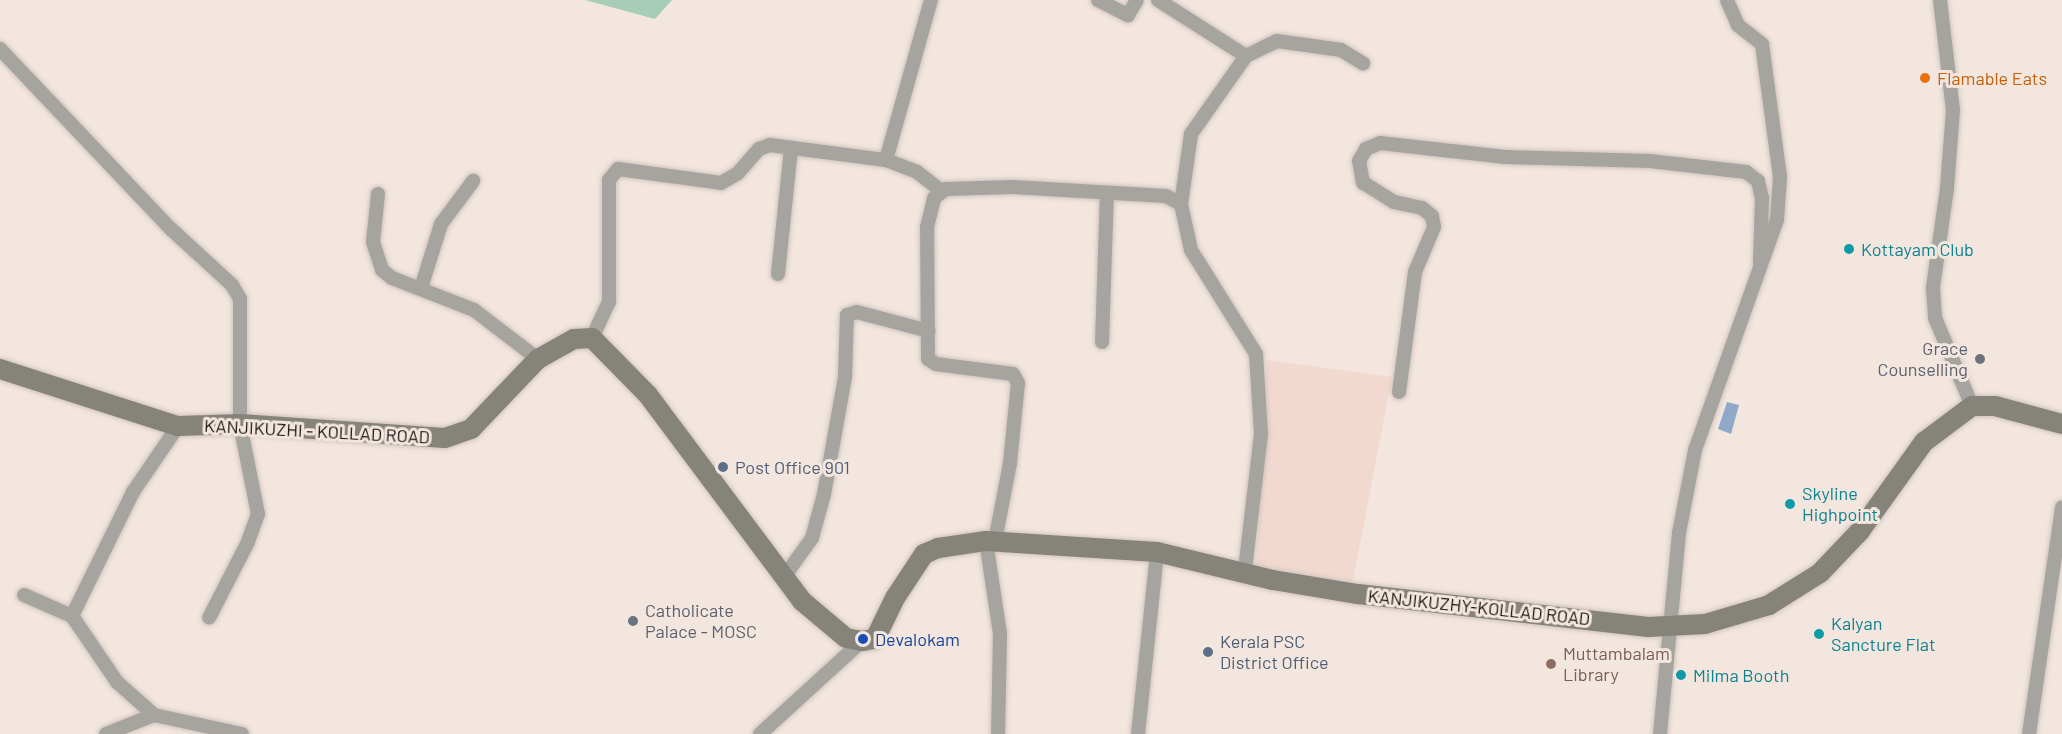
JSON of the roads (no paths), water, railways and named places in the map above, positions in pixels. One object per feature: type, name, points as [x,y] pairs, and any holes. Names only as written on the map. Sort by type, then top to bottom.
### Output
[{"type":"main road","points":[[592,338],[648,395],[802,601],[846,638],[862,641]]},
{"type":"main road","name":"KANJIKUZHI - KOLLAD ROAD","points":[[0,369],[178,426],[240,424],[445,438],[471,429],[538,359],[574,339],[592,338]]},
{"type":"main road","points":[[1972,406],[1995,406],[2062,424]]},
{"type":"main road","name":"KANJIKUZHY-KOLLAD ROAD","points":[[862,641],[875,639],[895,598],[924,554],[938,548],[990,541],[1157,552],[1245,570],[1273,580],[1358,594],[1670,628],[1735,617],[1797,591],[1820,573],[1860,531],[1924,442],[1972,406]]},
{"type":"street","points":[[886,160],[931,0]]},
{"type":"street","points":[[1098,0],[1128,15],[1137,0]]},
{"type":"street","points":[[1158,0],[1246,56]]},
{"type":"street","points":[[1660,734],[1679,533],[1695,450],[1760,262],[1777,220],[1780,177],[1762,44],[1738,25],[1727,0]]},
{"type":"street","points":[[1940,0],[1953,110],[1947,188],[1933,288],[1935,318],[1972,406]]},
{"type":"street","points":[[1245,570],[1261,434],[1259,370],[1251,342],[1191,250],[1180,204],[1191,134],[1246,56],[1277,41],[1341,50],[1363,63]]},
{"type":"street","points":[[0,49],[171,229],[237,292],[241,305],[240,424],[257,520],[209,618]]},
{"type":"street","points":[[1399,392],[1415,272],[1434,227],[1431,216],[1422,208],[1394,202],[1363,183],[1359,161],[1366,149],[1380,143],[1505,157],[1650,161],[1746,172],[1758,181],[1762,198],[1760,262]]},
{"type":"street","points":[[592,338],[609,302],[612,172],[624,169],[721,183],[764,145],[886,160],[917,171],[941,191]]},
{"type":"street","points":[[778,274],[791,148]]},
{"type":"street","points":[[421,288],[441,224],[473,181]]},
{"type":"street","points":[[998,734],[1000,634],[990,541],[1010,463],[1018,379],[1013,374],[930,362],[927,227],[934,198],[941,191],[1013,187],[1166,196],[1180,204]]},
{"type":"street","points":[[1102,342],[1107,193]]},
{"type":"street","points":[[378,194],[373,242],[377,262],[392,278],[474,310],[538,359]]},
{"type":"street","points":[[784,577],[812,538],[824,494],[845,377],[848,315],[856,312],[929,331]]},
{"type":"street","points":[[72,616],[133,492],[178,426]]},
{"type":"street","points":[[2029,734],[2062,507]]},
{"type":"street","points":[[1138,734],[1157,552]]},
{"type":"street","points":[[24,595],[72,616],[117,682],[154,715],[242,734]]},
{"type":"street","points":[[760,734],[862,641]]},
{"type":"street","points":[[106,734],[154,715]]},
{"type":"water","points":[[1727,402],[1739,405],[1731,434],[1718,429]]},
{"type":"place","name":"Flamable Eats","points":[[1925,78]]},
{"type":"place","name":"Kottayam Club","points":[[1849,249]]},
{"type":"place","name":"Grace Counselling","points":[[1980,359]]},
{"type":"place","name":"Post Office 901","points":[[723,467]]},
{"type":"place","name":"Skyline Highpoint","points":[[1790,504]]},
{"type":"place","name":"Catholicate Palace - MOSC","points":[[633,621]]},
{"type":"place","name":"Kalyan Sancture Flat","points":[[1819,634]]},
{"type":"place","name":"Devalokam","points":[[863,639]]},
{"type":"place","name":"Kerala PSC District Office","points":[[1208,652]]},
{"type":"place","name":"Muttambalam Library","points":[[1551,664]]},
{"type":"place","name":"Milma Booth","points":[[1681,675]]}]
